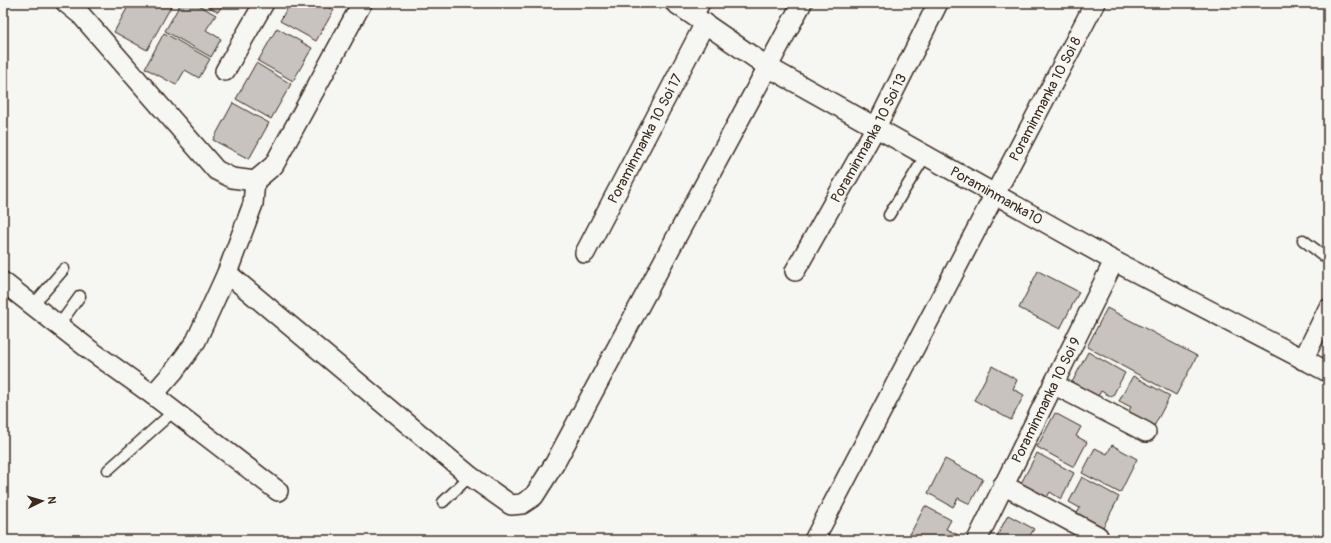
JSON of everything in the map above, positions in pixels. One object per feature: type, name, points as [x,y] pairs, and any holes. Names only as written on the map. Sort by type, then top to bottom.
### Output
[{"type":"street","points":[[66,3],[81,15],[216,170],[232,178],[255,181],[274,166],[362,3]]},
{"type":"street","points":[[225,71],[264,3]]},
{"type":"street","name":"Poraminmanka10","points":[[675,3],[702,15],[768,67],[1114,261],[1328,372]]},
{"type":"street","points":[[227,272],[470,476],[511,505],[522,504],[534,496],[558,456],[802,3]]},
{"type":"street","name":"Poraminmanka 10 Soi 13","points":[[795,271],[876,127],[938,3]]},
{"type":"street","name":"Poraminmanka 10 Soi 8","points":[[814,540],[1095,3]]},
{"type":"street","name":"Poraminmanka 10 Soi 17","points":[[584,253],[702,15]]},
{"type":"street","points":[[153,396],[174,371],[196,340],[227,272],[253,204],[255,181]]},
{"type":"street","name":"Poraminmanka 10 Soi 9","points":[[977,540],[1114,261]]},
{"type":"street","points":[[3,282],[90,350],[174,411],[278,491]]},
{"type":"street","points":[[1303,360],[1328,310]]},
{"type":"street","points":[[1053,384],[1146,432]]},
{"type":"street","points":[[1004,486],[1098,536]]},
{"type":"lane","points":[[889,215],[926,155]]},
{"type":"lane","points":[[1303,240],[1328,259]]},
{"type":"lane","points":[[33,305],[64,269]]},
{"type":"lane","points":[[59,326],[80,296]]},
{"type":"lane","points":[[108,470],[174,411]]},
{"type":"lane","points":[[443,502],[470,476]]},
{"type":"building","points":[[130,3],[173,3],[147,50],[114,32]]},
{"type":"building","points":[[181,3],[195,3],[216,15],[206,30],[221,39],[211,57],[165,31]]},
{"type":"building","points":[[202,3],[224,3],[218,12]]},
{"type":"building","points":[[290,3],[321,3],[334,10],[316,41],[280,21]]},
{"type":"building","points":[[277,28],[312,48],[293,81],[258,61]]},
{"type":"building","points":[[164,33],[210,59],[199,78],[185,70],[176,85],[145,68]]},
{"type":"building","points":[[256,63],[291,84],[271,119],[236,99]]},
{"type":"building","points":[[233,103],[269,123],[249,159],[213,140]]},
{"type":"building","points":[[1038,271],[1079,292],[1060,329],[1019,308]]},
{"type":"building","points":[[1107,308],[1197,356],[1176,395],[1087,347]]},
{"type":"building","points":[[1088,352],[1125,373],[1112,397],[1101,391],[1096,400],[1070,386]]},
{"type":"building","points":[[992,366],[1017,380],[1013,389],[1024,395],[1011,420],[974,400]]},
{"type":"building","points":[[1133,376],[1170,396],[1152,430],[1126,416],[1131,407],[1119,401]]},
{"type":"building","points":[[1055,413],[1081,427],[1076,436],[1087,442],[1074,467],[1037,447]]},
{"type":"building","points":[[1112,445],[1137,459],[1120,493],[1082,473],[1095,448],[1107,454]]},
{"type":"building","points":[[1037,453],[1074,473],[1061,499],[1050,492],[1045,501],[1019,487]]},
{"type":"building","points":[[945,459],[983,479],[970,504],[958,498],[953,507],[928,493]]},
{"type":"building","points":[[1082,477],[1119,497],[1101,531],[1075,517],[1080,508],[1069,502]]},
{"type":"building","points":[[925,506],[951,520],[946,529],[958,535],[955,540],[907,540]]},
{"type":"building","points":[[1008,515],[1034,529],[1029,537],[1034,540],[995,540]]}]
